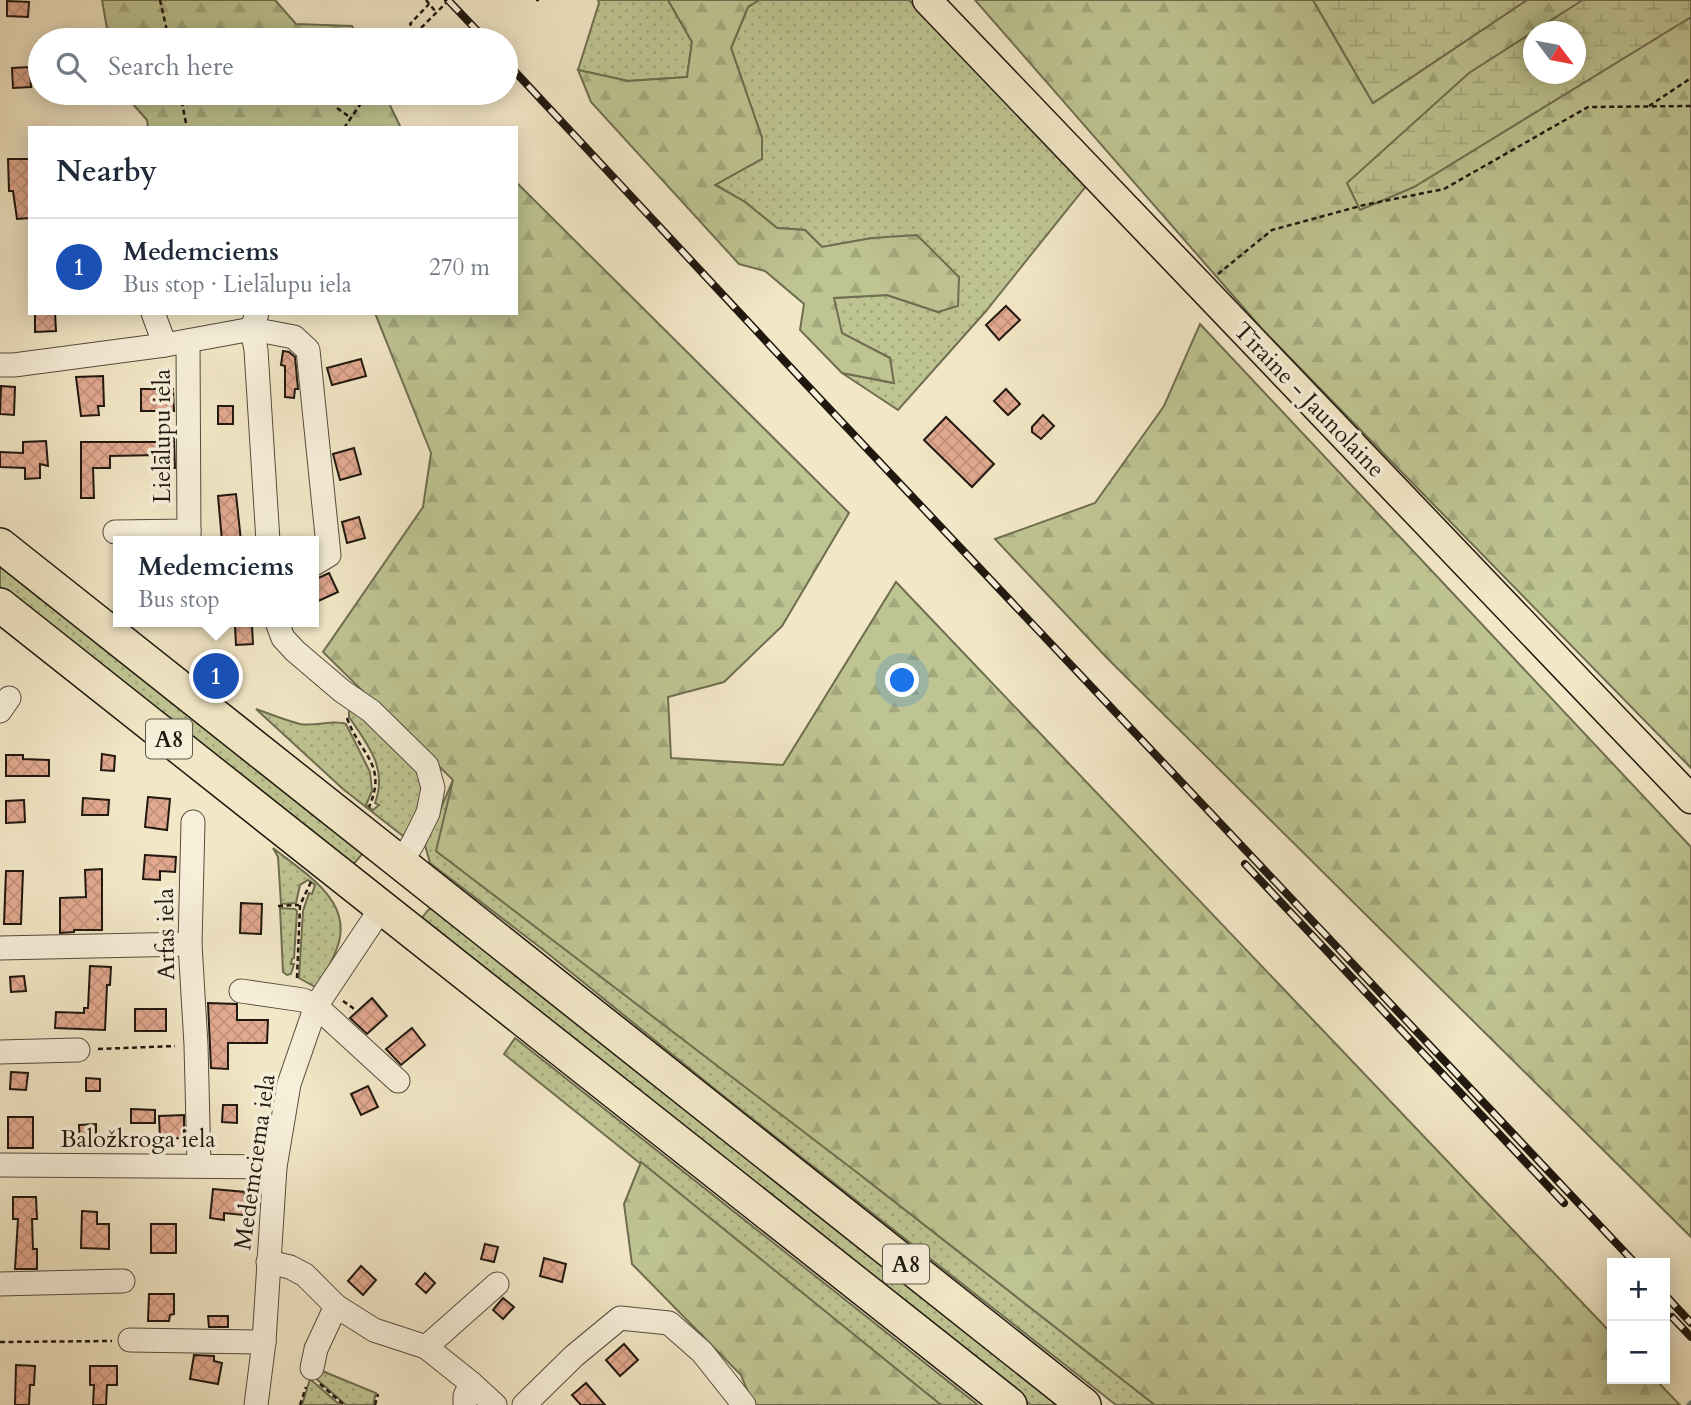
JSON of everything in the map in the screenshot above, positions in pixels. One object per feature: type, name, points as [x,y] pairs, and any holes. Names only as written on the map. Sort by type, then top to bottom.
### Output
[{"type":"highway","name":"A8","points":[[0,545],[1084,1405]]},
{"type":"highway","name":"A8","points":[[0,605],[1010,1405]]},
{"type":"main road","name":"Tīraine - Jaunolaine","points":[[927,0],[1691,799]]},
{"type":"street","points":[[154,315],[165,345]]},
{"type":"street","points":[[0,365],[165,345],[188,341],[254,321],[294,337],[308,350],[329,555],[319,561]]},
{"type":"street","points":[[254,321],[268,536]]},
{"type":"street","name":"Lielālupu iela","points":[[115,532],[189,536],[188,341]]},
{"type":"street","points":[[279,627],[283,638],[295,651],[342,691],[371,711],[427,766],[433,788],[428,813],[401,862]]},
{"type":"street","name":"Arfas iela","points":[[193,822],[190,944],[199,1165]]},
{"type":"street","name":"Medemciema iela","points":[[256,1405],[261,1383],[275,1167],[289,1084],[316,1006],[382,907]]},
{"type":"street","points":[[0,948],[190,944]]},
{"type":"street","points":[[241,991],[303,1000],[316,1006],[398,1081]]},
{"type":"street","points":[[0,1052],[78,1050]]},
{"type":"street","name":"Baložkroga iela","points":[[0,1165],[275,1167]]},
{"type":"street","points":[[268,1262],[290,1267],[305,1275],[335,1306],[374,1330],[425,1347],[495,1405]]},
{"type":"street","points":[[0,1284],[123,1281]]},
{"type":"street","points":[[425,1347],[497,1284]]},
{"type":"street","points":[[313,1379],[316,1349],[335,1306]]},
{"type":"street","points":[[524,1405],[574,1356],[620,1318],[669,1323],[702,1352],[744,1405]]},
{"type":"street","points":[[130,1340],[264,1342]]},
{"type":"street","points":[[464,1405],[471,1383]]},
{"type":"path","points":[[160,0],[166,28]]},
{"type":"path","points":[[421,28],[449,0]]},
{"type":"path","points":[[414,28],[410,24],[428,2],[436,12]]},
{"type":"path","points":[[1649,106],[1691,78]]},
{"type":"path","points":[[182,105],[187,126]]},
{"type":"path","points":[[345,126],[360,105]]},
{"type":"path","points":[[1202,288],[1272,230],[1364,205],[1444,189],[1588,107],[1691,106]]},
{"type":"path","points":[[338,108],[351,118]]},
{"type":"path","points":[[342,691],[348,721],[375,772],[377,790],[369,807]]},
{"type":"path","points":[[297,980],[300,905],[311,882]]},
{"type":"path","points":[[278,906],[300,905]]},
{"type":"path","points":[[78,1050],[196,1045]]},
{"type":"path","points":[[0,1342],[130,1340]]},
{"type":"path","points":[[300,1405],[313,1379],[344,1405]]},
{"type":"path","points":[[375,1405],[378,1394]]},
{"type":"green space","points":[[102,0],[275,0],[296,24],[353,28],[107,28]]},
{"type":"green space","points":[[598,0],[668,0],[692,42],[687,77],[628,81],[578,70]]},
{"type":"green space","points":[[668,0],[759,0],[748,7],[731,48],[762,138],[762,159],[715,185],[745,202],[777,228],[805,230],[822,247],[872,238],[917,235],[959,277],[958,306],[938,312],[887,295],[834,298],[842,333],[890,358],[894,383],[842,373],[800,330],[804,304],[765,271],[739,264],[591,102],[578,70],[628,81],[687,77],[692,42]]},
{"type":"green space","points":[[759,0],[909,0],[1086,186],[986,311],[898,410],[842,373],[893,383],[890,358],[842,334],[833,298],[887,295],[938,312],[872,238],[822,247],[805,230],[777,228],[745,202],[715,184],[762,159],[762,138],[731,48],[748,7]]},
{"type":"green space","points":[[975,0],[1313,0],[1373,103],[1527,0],[1691,0],[1691,768],[1263,330]]},
{"type":"green space","points":[[1313,0],[1527,0],[1373,103]]},
{"type":"green space","points":[[1583,0],[1691,0],[1691,17],[1586,81],[1586,21],[1550,21]]},
{"type":"green space","points":[[1523,38],[1523,84],[1582,84],[1414,187],[1360,210],[1347,183],[1469,73]]},
{"type":"green space","points":[[134,105],[390,105],[400,126],[148,126],[147,120]]},
{"type":"green space","points":[[518,184],[849,513],[782,626],[724,682],[668,697],[671,758],[783,765],[896,582],[1607,1329],[1607,1384],[1660,1384],[1680,1405],[1155,1405],[863,1177],[436,851],[453,780],[323,652],[423,507],[431,453],[376,315],[518,315]]},
{"type":"green space","points":[[1200,324],[1691,847],[1691,1237],[1108,659],[995,539],[1095,503],[1164,406]]},
{"type":"green space","points":[[0,563],[364,852],[351,867],[0,587]]},
{"type":"green space","points":[[352,706],[419,771],[424,797],[411,830],[403,836],[343,789],[256,709],[300,724],[346,724],[370,772],[372,791],[366,805],[373,810],[379,805],[375,803],[379,779],[377,768],[369,747],[349,717]]},
{"type":"green space","points":[[453,780],[863,1177],[1155,1405],[1116,1405],[430,863],[425,845]]},
{"type":"green space","points":[[273,848],[312,878],[333,902],[339,916],[341,931],[337,948],[317,988],[299,978],[303,911],[315,885],[308,880],[300,885],[296,903],[281,904],[278,857]]},
{"type":"green space","points":[[434,907],[1064,1405],[1031,1405],[424,925],[422,918]]},
{"type":"green space","points":[[280,908],[297,911],[294,958],[291,964],[294,964],[291,974],[287,975],[283,972]]},
{"type":"green space","points":[[515,1038],[978,1405],[941,1405],[504,1054]]},
{"type":"green space","points":[[641,1162],[941,1405],[753,1405],[741,1375],[632,1264],[624,1204]]},
{"type":"green space","points":[[315,1368],[376,1393],[373,1405],[346,1405],[312,1375]]},
{"type":"green space","points":[[310,1379],[340,1405],[302,1405]]},
{"type":"building","points":[[7,1],[29,2],[28,17],[7,16]]},
{"type":"building","points":[[28,67],[28,87],[13,88],[12,68]]},
{"type":"building","points":[[8,159],[28,159],[28,218],[17,219],[13,191],[9,191]]},
{"type":"building","points":[[1006,306],[1020,320],[999,340],[986,325]]},
{"type":"building","points":[[35,315],[55,315],[56,331],[35,332]]},
{"type":"building","points":[[283,351],[295,357],[298,389],[295,389],[294,398],[285,397],[285,366],[281,365]]},
{"type":"building","points":[[361,359],[366,376],[332,385],[327,368]]},
{"type":"building","points":[[103,376],[104,406],[98,406],[99,415],[81,416],[76,377]]},
{"type":"building","points":[[1,386],[15,387],[14,415],[0,414]]},
{"type":"building","points":[[141,389],[173,389],[174,411],[141,411]]},
{"type":"building","points":[[1006,389],[1020,404],[1008,415],[994,401]]},
{"type":"building","points":[[218,406],[233,406],[233,424],[218,424]]},
{"type":"building","points":[[1043,415],[1054,426],[1041,439],[1032,432],[1032,427]]},
{"type":"building","points":[[946,417],[994,464],[972,487],[924,440]]},
{"type":"building","points":[[160,438],[174,438],[175,468],[160,468],[160,455],[110,456],[110,468],[93,468],[94,498],[81,498],[81,442],[160,442]]},
{"type":"building","points":[[46,441],[48,466],[40,464],[40,478],[25,479],[25,468],[0,467],[0,452],[23,453],[23,442]]},
{"type":"building","points":[[354,448],[361,474],[340,480],[333,454]]},
{"type":"building","points":[[236,494],[240,536],[222,536],[218,496]]},
{"type":"building","points":[[359,517],[365,538],[347,543],[342,522]]},
{"type":"building","points":[[329,573],[338,592],[319,601],[319,578]]},
{"type":"building","points":[[235,627],[252,627],[253,644],[236,645]]},
{"type":"building","points":[[102,754],[115,756],[114,771],[101,770]]},
{"type":"building","points":[[6,755],[49,760],[49,776],[6,776]]},
{"type":"building","points":[[148,797],[170,799],[167,830],[145,827]]},
{"type":"building","points":[[83,798],[109,800],[108,815],[82,815]]},
{"type":"building","points":[[24,800],[25,822],[6,823],[6,801]]},
{"type":"building","points":[[145,855],[176,857],[175,872],[160,871],[160,880],[143,879]]},
{"type":"building","points":[[102,869],[102,930],[60,933],[60,898],[86,897],[85,870]]},
{"type":"building","points":[[6,871],[23,871],[21,924],[4,924]]},
{"type":"building","points":[[241,903],[262,904],[261,934],[240,933]]},
{"type":"building","points":[[90,966],[111,967],[110,985],[107,985],[105,1030],[55,1028],[56,1012],[84,1013],[84,1008],[88,1008]]},
{"type":"building","points":[[24,976],[26,991],[11,992],[10,977]]},
{"type":"building","points":[[372,998],[387,1016],[367,1034],[350,1018]]},
{"type":"building","points":[[208,1003],[237,1004],[237,1020],[268,1020],[267,1043],[228,1043],[228,1069],[211,1068]]},
{"type":"building","points":[[135,1009],[166,1009],[166,1031],[135,1031]]},
{"type":"building","points":[[412,1028],[425,1045],[401,1065],[386,1049]]},
{"type":"building","points":[[11,1072],[28,1073],[26,1090],[10,1089]]},
{"type":"building","points":[[86,1078],[100,1079],[100,1091],[86,1091]]},
{"type":"building","points":[[368,1086],[378,1107],[361,1115],[351,1094]]},
{"type":"building","points":[[223,1105],[237,1105],[237,1123],[222,1122]]},
{"type":"building","points":[[131,1109],[155,1110],[155,1123],[131,1123]]},
{"type":"building","points":[[184,1115],[184,1138],[160,1139],[159,1116]]},
{"type":"building","points":[[8,1117],[33,1117],[33,1148],[8,1148]]},
{"type":"building","points":[[96,1124],[96,1147],[80,1147],[79,1125]]},
{"type":"building","points":[[213,1189],[245,1192],[243,1215],[224,1213],[224,1220],[210,1218]]},
{"type":"building","points":[[13,1197],[36,1197],[37,1219],[32,1219],[37,1269],[15,1269],[18,1219],[13,1219]]},
{"type":"building","points":[[82,1211],[97,1212],[97,1224],[109,1224],[109,1249],[81,1248]]},
{"type":"building","points":[[151,1224],[176,1224],[176,1253],[151,1253]]},
{"type":"building","points":[[485,1244],[498,1247],[494,1262],[481,1259]]},
{"type":"building","points":[[544,1258],[566,1264],[562,1282],[540,1276]]},
{"type":"building","points":[[361,1266],[376,1280],[363,1295],[348,1281]]},
{"type":"building","points":[[425,1273],[435,1283],[426,1293],[416,1284]]},
{"type":"building","points":[[149,1294],[174,1294],[174,1314],[170,1315],[169,1321],[148,1321]]},
{"type":"building","points":[[503,1298],[514,1307],[503,1319],[493,1310]]},
{"type":"building","points":[[208,1316],[228,1316],[228,1327],[209,1327]]},
{"type":"building","points":[[624,1344],[638,1360],[620,1376],[606,1360]]},
{"type":"building","points":[[194,1355],[214,1356],[214,1361],[222,1363],[218,1384],[190,1379]]},
{"type":"building","points":[[16,1365],[35,1366],[29,1405],[15,1405]]},
{"type":"building","points":[[90,1366],[117,1366],[117,1385],[107,1385],[106,1405],[93,1405],[94,1385],[90,1385]]},
{"type":"building","points":[[586,1383],[605,1405],[581,1405],[572,1395]]},
{"type":"railway","points":[[448,0],[475,28]]},
{"type":"railway","points":[[518,75],[1630,1258]]},
{"type":"railway","points":[[1245,864],[1564,1203]]},
{"type":"railway","points":[[1670,1300],[1691,1323]]},
{"type":"railway","points":[[1672,1317],[1691,1337]]},
{"type":"place","name":"Medemciems","points":[[216,676]]}]
